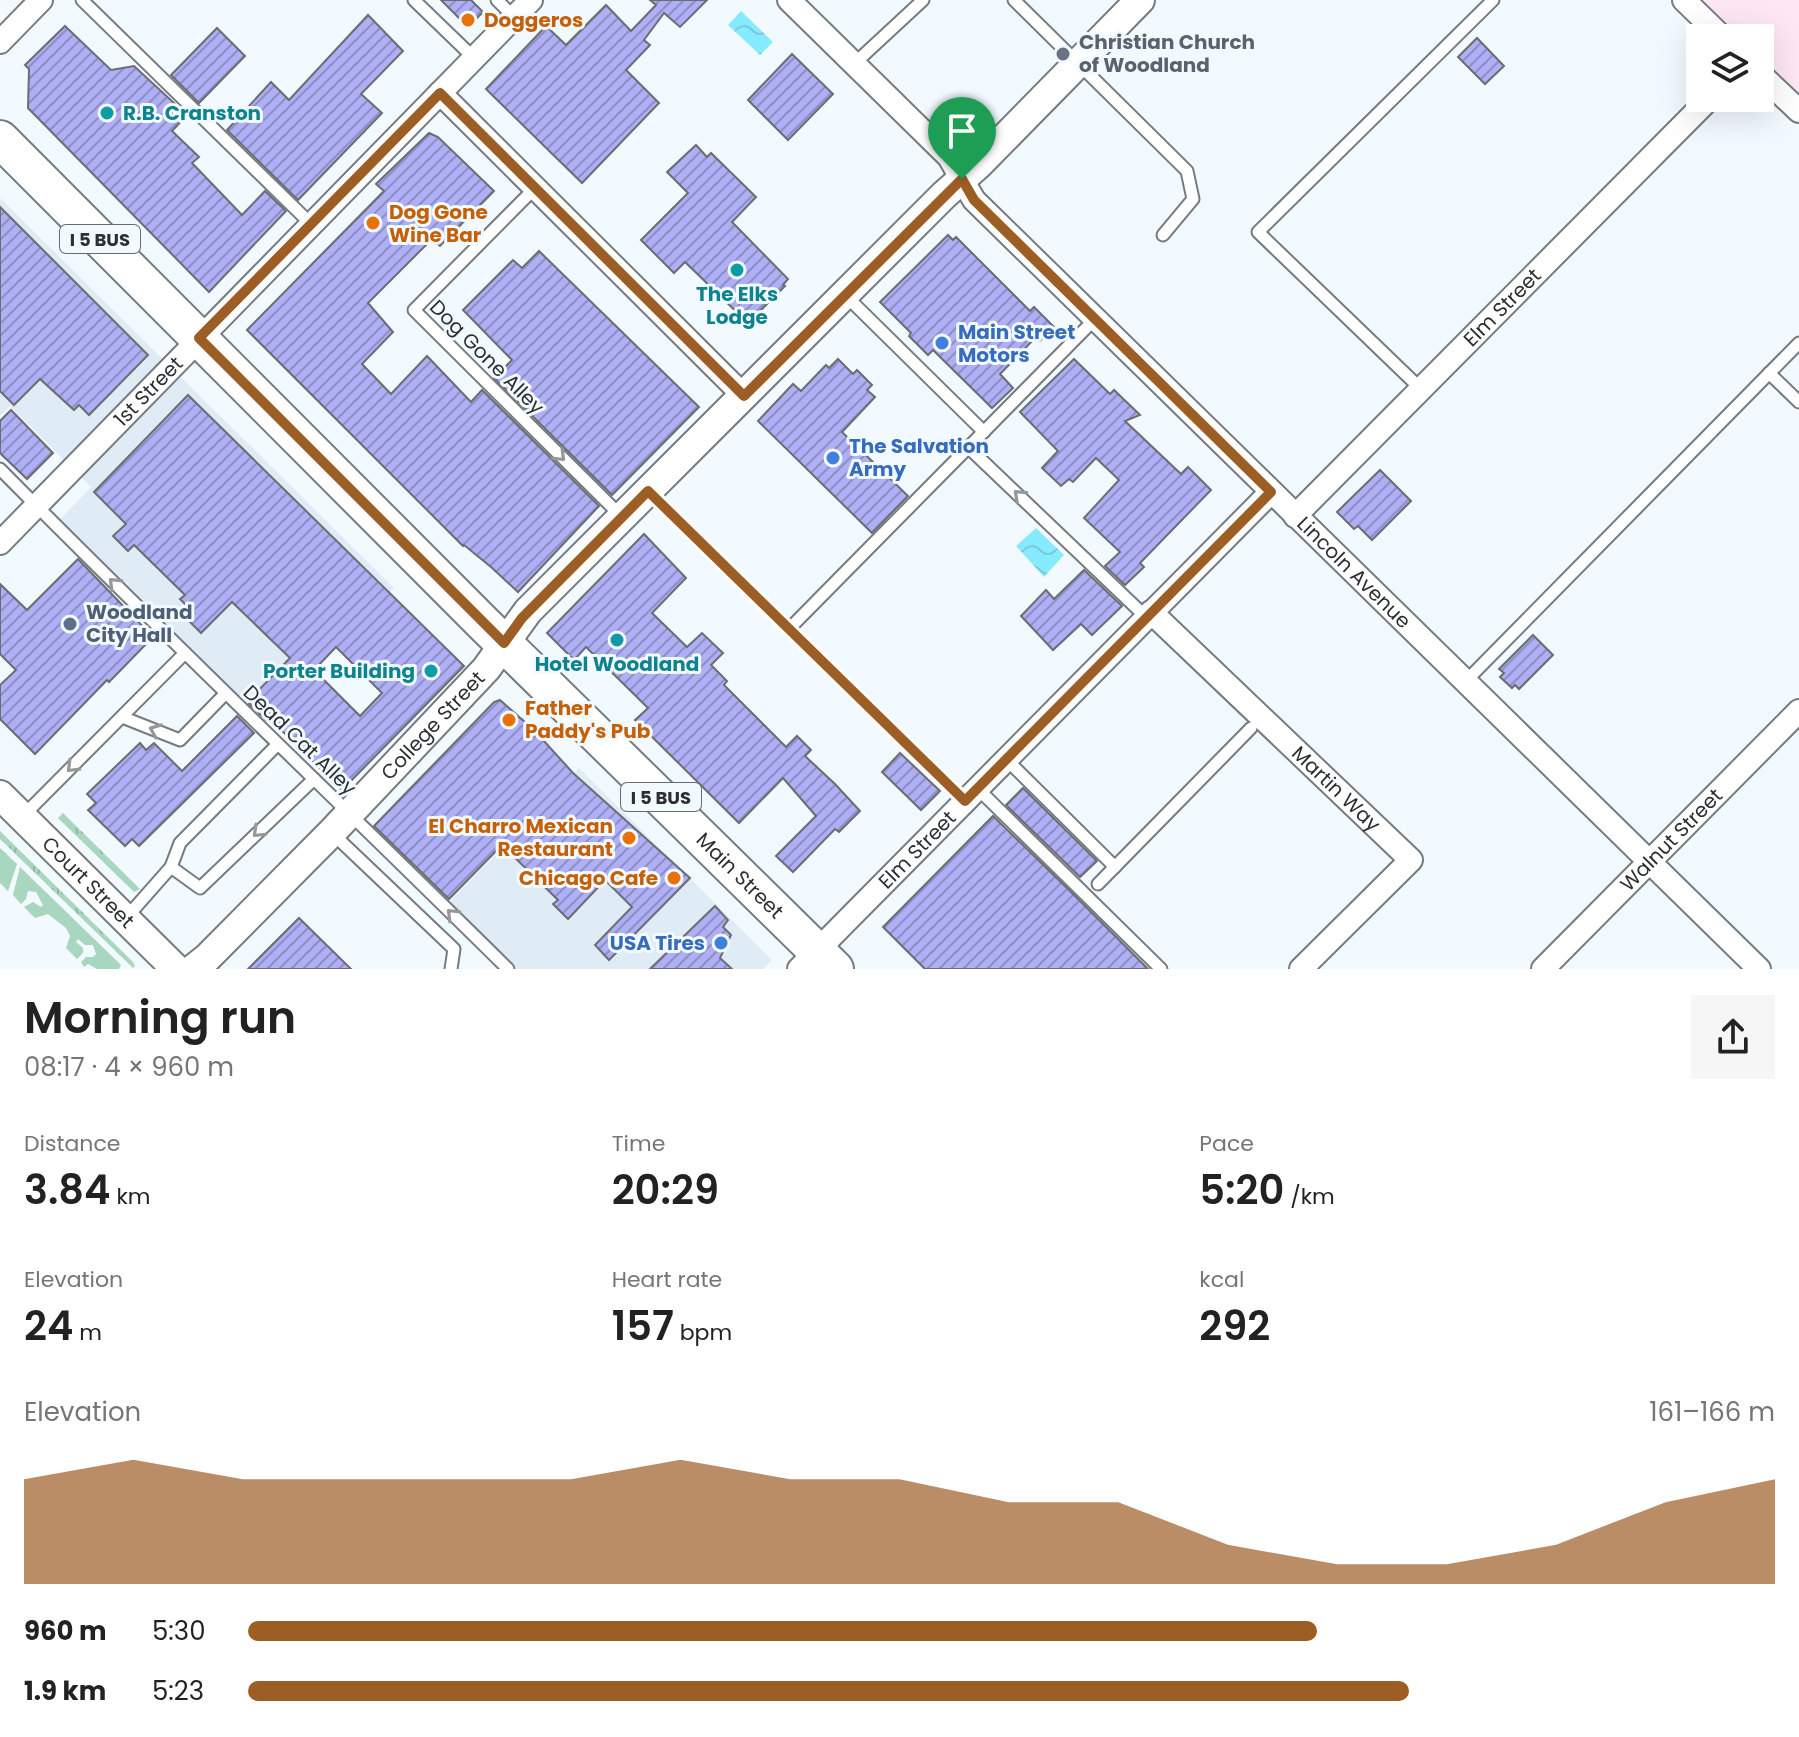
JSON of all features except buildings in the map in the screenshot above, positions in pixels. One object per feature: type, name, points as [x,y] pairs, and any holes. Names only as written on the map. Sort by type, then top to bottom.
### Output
[{"type":"main road","name":"Main Street","points":[[0,139],[504,643],[817,963]]},
{"type":"street","points":[[0,42],[41,0]]},
{"type":"street","name":"1st Street","points":[[0,543],[531,0]]},
{"type":"street","name":"College Street","points":[[193,969],[341,822],[486,669],[522,618],[1140,0]]},
{"type":"street","points":[[1684,0],[1709,24]]},
{"type":"street","name":"Lincoln Avenue","points":[[800,6],[949,157],[974,200],[1759,969]]},
{"type":"street","points":[[1774,87],[1799,111]]},
{"type":"street","points":[[440,93],[744,396]]},
{"type":"street","name":"Elm Street","points":[[1295,516],[1696,112]]},
{"type":"street","name":"Elm Street","points":[[817,963],[971,794],[1271,492]]},
{"type":"street","name":"Martin Way","points":[[1148,614],[1411,860],[1301,969]]},
{"type":"street","name":"Walnut Street","points":[[1543,969],[1799,711]]},
{"type":"street","name":"Court Street","points":[[0,795],[176,969]]},
{"type":"lane","points":[[82,0],[311,224]]},
{"type":"lane","points":[[414,0],[474,58]]},
{"type":"lane","points":[[497,0],[514,17]]},
{"type":"lane","points":[[854,64],[923,0]]},
{"type":"lane","points":[[1014,0],[1187,171],[1193,199],[1163,235]]},
{"type":"lane","points":[[1421,389],[1258,232],[1493,0]]},
{"type":"lane","name":"Dog Gone Alley","points":[[535,188],[414,310],[622,517]]},
{"type":"lane","points":[[844,294],[984,432]]},
{"type":"lane","points":[[789,629],[1095,319]]},
{"type":"lane","points":[[1465,683],[1799,343]]},
{"type":"lane","points":[[1769,373],[1799,402]]},
{"type":"lane","points":[[969,448],[1148,614]]},
{"type":"lane","name":"Dead Cat Alley","points":[[0,469],[314,779],[341,822],[508,969]]},
{"type":"lane","points":[[648,491],[789,629],[1161,969]]},
{"type":"lane","points":[[22,817],[185,653]]},
{"type":"lane","points":[[122,717],[180,740],[225,694]]},
{"type":"lane","points":[[1098,884],[1251,728]]},
{"type":"lane","points":[[125,919],[171,867],[180,843],[277,745]]},
{"type":"lane","points":[[1006,759],[1115,867]]},
{"type":"lane","points":[[171,867],[200,888],[314,779]]},
{"type":"lane","points":[[341,822],[454,949],[452,969]]},
{"type":"shaded area","points":[[1703,0],[1799,0],[1799,94],[1774,70],[1774,24],[1728,24]]},
{"type":"shaded area","points":[[0,198],[394,588],[263,722],[57,523],[91,487],[10,406],[0,416]]},
{"type":"shaded area","points":[[579,768],[772,960],[763,969],[512,969],[447,905]]},
{"type":"green space","points":[[63,813],[140,889],[134,892],[58,818]]},
{"type":"green space","points":[[0,831],[133,962],[133,968],[0,839]]},
{"type":"green space","points":[[0,848],[17,864],[8,891],[0,883]]},
{"type":"green space","points":[[20,867],[121,965],[119,969],[97,969],[88,964],[84,967],[81,962],[96,954],[93,945],[85,945],[78,939],[76,942],[83,948],[83,953],[77,959],[66,948],[70,936],[66,928],[48,914],[35,918],[24,907],[33,902],[41,907],[43,905],[36,892],[28,891],[21,904],[13,895]]},
{"type":"water","points":[[741,11],[773,42],[760,55],[728,25]]},
{"type":"water","points":[[1036,528],[1064,555],[1044,577],[1016,546]]},
{"type":"place","name":"Doggeros","points":[[468,20]]},
{"type":"place","name":"Christian Church of Woodland","points":[[1063,54]]},
{"type":"place","name":"R.B. Cranston","points":[[107,113]]},
{"type":"place","name":"Dog Gone Wine Bar","points":[[373,223]]},
{"type":"place","name":"The Elks Lodge","points":[[737,270]]},
{"type":"place","name":"Main Street Motors","points":[[942,343]]},
{"type":"place","name":"The Salvation Army","points":[[833,458]]},
{"type":"place","name":"Woodland City Hall","points":[[70,624]]},
{"type":"place","name":"Hotel Woodland","points":[[617,640]]},
{"type":"place","name":"Porter Building","points":[[431,671]]},
{"type":"place","name":"Father Paddy's Pub","points":[[509,720]]},
{"type":"place","name":"El Charro Mexican Restaurant","points":[[629,838]]},
{"type":"place","name":"Chicago Cafe","points":[[674,878]]},
{"type":"place","name":"USA Tires","points":[[721,943]]},
{"type":"route","points":[[440,93],[744,396],[962,179],[974,200],[1271,492],[965,801],[648,491],[522,618],[504,643],[199,338],[440,93]]}]
